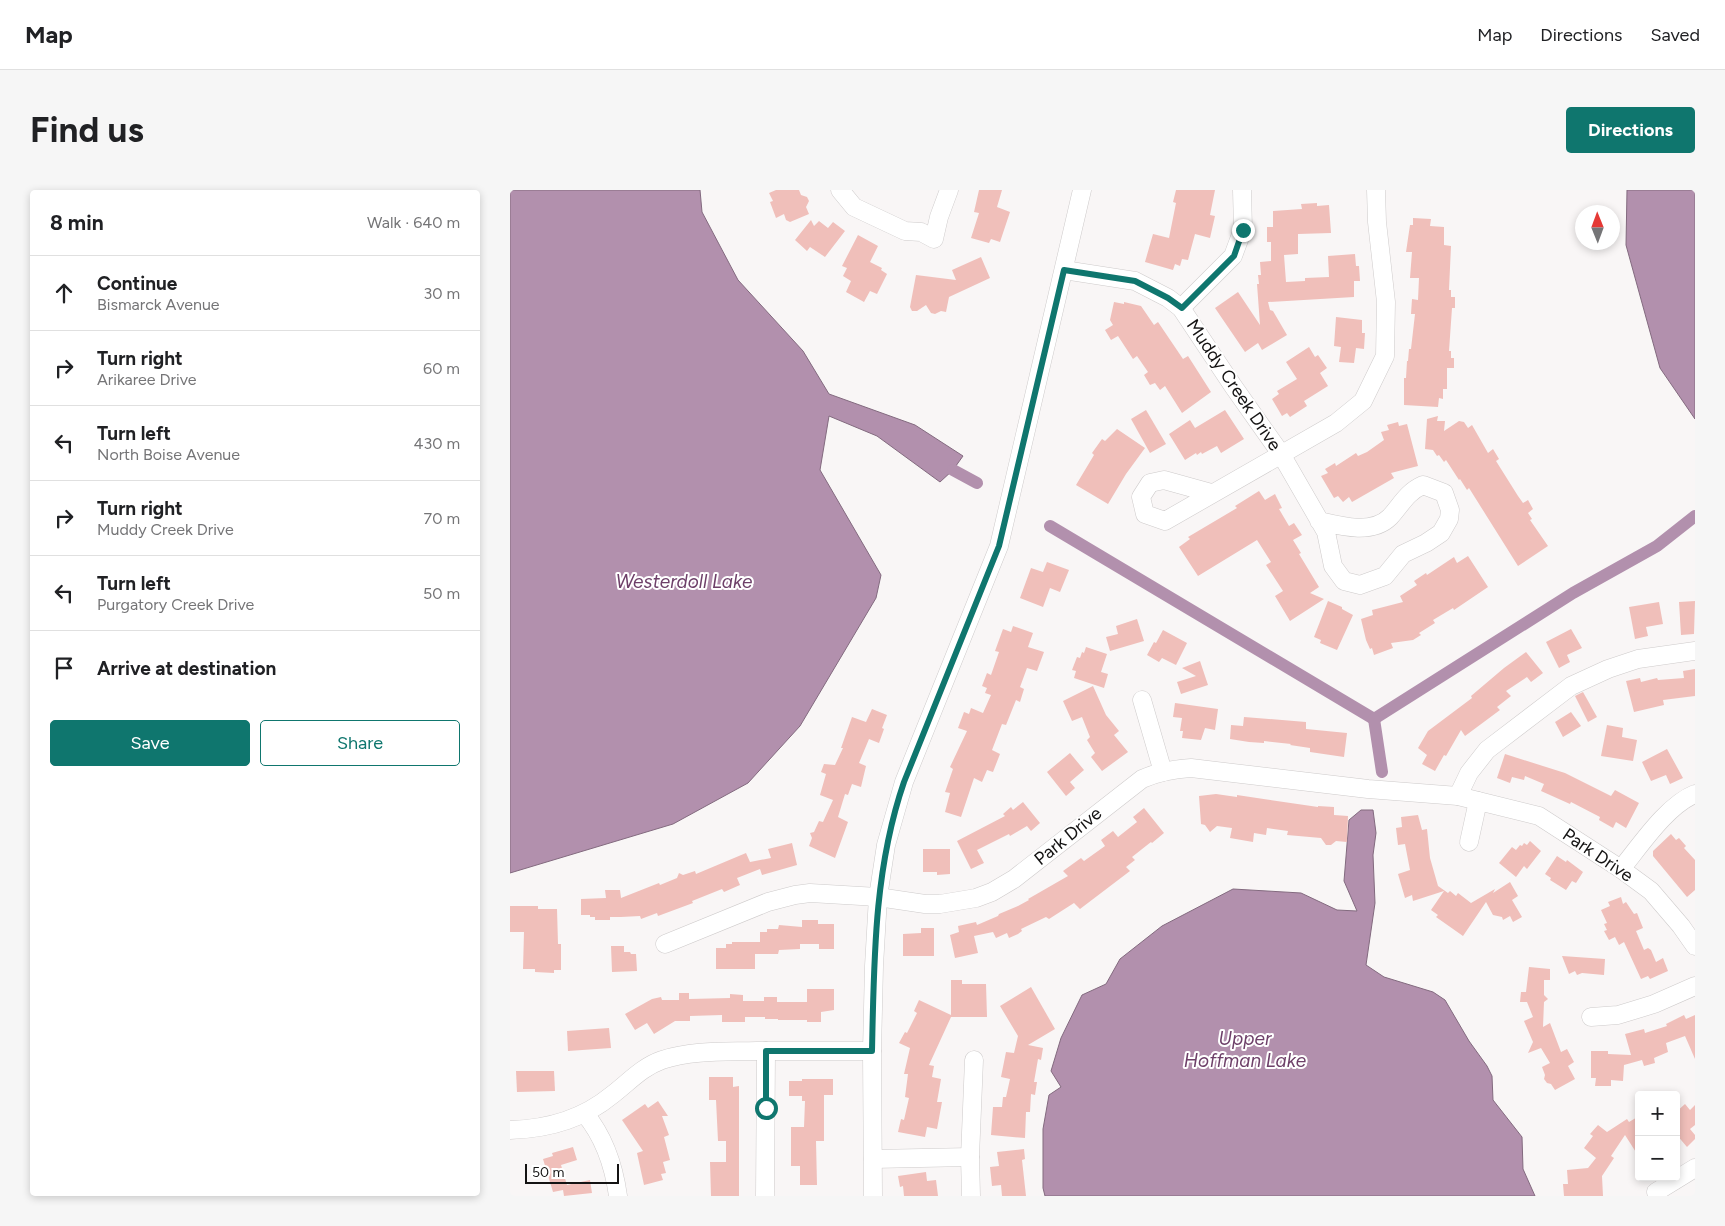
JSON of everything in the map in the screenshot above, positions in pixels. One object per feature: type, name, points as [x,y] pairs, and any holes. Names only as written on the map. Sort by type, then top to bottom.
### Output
[{"type":"street","points":[[840,190],[854,207],[905,231],[921,232],[934,239],[939,217],[949,190]]},
{"type":"street","points":[[873,1196],[872,1051],[874,966],[878,897],[886,845],[899,795],[999,546],[1082,190]]},
{"type":"street","points":[[1182,308],[1234,256],[1243,230],[1242,190]]},
{"type":"street","points":[[1212,493],[1336,423],[1362,402],[1384,356],[1386,302],[1377,222],[1376,190]]},
{"type":"street","name":"Muddy Creek Drive","points":[[1064,270],[1135,281],[1168,298],[1182,308],[1232,386],[1281,454],[1319,520],[1326,532],[1333,566],[1344,582],[1360,585],[1385,576],[1403,554],[1426,543],[1440,532],[1449,519],[1450,510],[1444,493],[1423,485],[1413,489],[1388,519],[1370,527],[1347,528],[1319,520]]},
{"type":"street","points":[[1458,796],[1469,774],[1487,750],[1571,686],[1638,659],[1695,651]]},
{"type":"street","points":[[1142,700],[1163,772]]},
{"type":"street","name":"Park Drive","points":[[664,944],[768,902],[795,895],[810,893],[878,897],[925,904],[940,904],[976,898],[992,892],[1014,878],[1142,779],[1163,772],[1191,768],[1368,789],[1458,796],[1539,816],[1621,869],[1651,891],[1695,946]]},
{"type":"street","points":[[1621,869],[1658,823],[1684,799],[1695,794]]},
{"type":"street","points":[[1469,842],[1478,801]]},
{"type":"street","points":[[1591,1017],[1618,1015],[1654,1004],[1695,986]]},
{"type":"street","points":[[765,1196],[766,1051]]},
{"type":"street","points":[[510,1130],[548,1126],[585,1114],[612,1095],[641,1070],[662,1060],[702,1052],[872,1051]]},
{"type":"street","points":[[971,1196],[970,1157],[974,1060]]},
{"type":"street","points":[[585,1114],[594,1125],[608,1154],[618,1196]]},
{"type":"street","points":[[873,1159],[970,1157]]},
{"type":"street","points":[[1656,1192],[1695,1168]]},
{"type":"water","name":"Westerdoll Lake","points":[[510,190],[700,190],[702,212],[738,280],[803,351],[829,394],[915,425],[963,456],[953,470],[940,482],[877,436],[829,416],[820,470],[881,575],[876,598],[800,726],[748,783],[673,824],[510,873]]},
{"type":"water","points":[[1627,190],[1695,190],[1695,419],[1660,368],[1626,245]]},
{"type":"water","name":"Upper Hoffman Lake","points":[[1361,810],[1373,810],[1376,833],[1373,855],[1375,903],[1366,965],[1384,977],[1433,992],[1445,1000],[1492,1076],[1493,1100],[1522,1137],[1523,1169],[1535,1196],[1045,1196],[1043,1188],[1043,1129],[1049,1095],[1061,1087],[1051,1071],[1061,1038],[1082,995],[1106,984],[1120,959],[1162,926],[1233,889],[1301,893],[1337,910],[1357,911],[1344,881],[1349,820]]},
{"type":"building","points":[[776,190],[799,190],[801,195],[807,197],[809,201],[806,207],[809,214],[790,222],[786,220],[784,214],[776,218],[770,202],[773,201],[769,193]]},
{"type":"building","points":[[979,190],[1002,190],[997,207],[1010,212],[1000,242],[991,239],[989,243],[971,238],[979,213],[974,212]]},
{"type":"building","points":[[1176,190],[1215,190],[1210,215],[1215,216],[1210,238],[1195,234],[1188,260],[1182,259],[1180,266],[1175,264],[1173,270],[1145,262],[1153,234],[1169,238],[1176,203],[1173,202]]},
{"type":"building","points":[[1317,203],[1317,206],[1329,205],[1331,233],[1298,234],[1298,254],[1284,255],[1286,282],[1305,281],[1305,278],[1329,277],[1328,256],[1355,254],[1356,266],[1359,266],[1360,281],[1354,281],[1354,297],[1268,302],[1270,310],[1273,311],[1287,335],[1262,350],[1258,343],[1245,352],[1215,308],[1238,292],[1260,325],[1258,275],[1261,275],[1260,262],[1271,261],[1271,242],[1267,242],[1267,227],[1273,227],[1273,211],[1302,209],[1301,204]]},
{"type":"building","points":[[1413,218],[1431,219],[1430,226],[1444,227],[1444,245],[1451,246],[1449,290],[1451,290],[1451,297],[1455,297],[1455,308],[1452,308],[1449,351],[1451,351],[1451,358],[1454,358],[1454,368],[1447,368],[1447,389],[1443,389],[1443,399],[1439,398],[1438,407],[1404,405],[1404,378],[1406,378],[1409,349],[1411,349],[1415,314],[1411,314],[1412,299],[1418,300],[1419,278],[1410,278],[1412,252],[1406,252],[1410,225],[1413,225]]},
{"type":"building","points":[[811,220],[814,226],[819,221],[828,228],[833,222],[845,231],[825,257],[810,247],[807,251],[795,240]]},
{"type":"building","points":[[858,235],[878,246],[870,262],[882,268],[881,270],[887,274],[877,294],[870,291],[864,302],[846,292],[851,281],[843,276],[847,268],[842,266]]},
{"type":"building","points":[[981,257],[990,278],[949,297],[946,312],[931,313],[926,305],[917,311],[912,311],[910,307],[916,275],[956,280],[952,270]]},
{"type":"building","points":[[1114,302],[1141,306],[1154,325],[1158,322],[1183,359],[1188,356],[1211,392],[1182,413],[1165,386],[1160,390],[1155,383],[1150,385],[1144,375],[1148,372],[1137,356],[1133,359],[1118,336],[1111,340],[1105,330],[1113,325],[1110,320]]},
{"type":"building","points":[[1336,317],[1362,320],[1362,333],[1365,333],[1364,349],[1356,348],[1354,363],[1339,362],[1341,347],[1334,346]]},
{"type":"building","points":[[1309,347],[1315,357],[1318,355],[1327,368],[1320,373],[1328,386],[1304,401],[1307,406],[1290,417],[1287,413],[1282,416],[1272,399],[1279,394],[1277,391],[1297,379],[1286,362]]},
{"type":"building","points":[[1146,410],[1166,444],[1150,453],[1131,419]]},
{"type":"building","points":[[1225,410],[1244,439],[1221,453],[1217,446],[1202,454],[1201,452],[1197,455],[1196,453],[1185,460],[1169,434],[1190,420],[1195,428]]},
{"type":"building","points":[[1438,416],[1437,421],[1445,421],[1444,431],[1459,421],[1464,422],[1468,428],[1472,425],[1488,453],[1493,449],[1499,459],[1496,461],[1518,496],[1523,503],[1528,500],[1533,509],[1528,513],[1532,519],[1530,520],[1548,546],[1518,566],[1469,488],[1467,490],[1446,460],[1444,462],[1433,450],[1425,449],[1427,419]]},
{"type":"building","points":[[1398,422],[1399,426],[1407,424],[1418,466],[1391,473],[1394,478],[1352,502],[1349,497],[1343,502],[1338,496],[1334,498],[1321,476],[1328,473],[1325,469],[1335,463],[1336,466],[1356,453],[1358,456],[1367,452],[1384,440],[1381,432],[1389,430],[1387,425]]},
{"type":"building","points":[[1117,429],[1145,448],[1126,474],[1108,504],[1076,485],[1094,455],[1092,453],[1102,439],[1105,441]]},
{"type":"building","points":[[1259,491],[1265,500],[1275,494],[1282,508],[1279,509],[1289,526],[1294,523],[1302,535],[1293,540],[1301,553],[1299,554],[1319,587],[1310,593],[1324,599],[1290,621],[1275,596],[1283,591],[1266,565],[1271,562],[1257,540],[1198,576],[1179,547],[1190,539],[1188,537],[1237,508],[1235,506]]},
{"type":"building","points":[[1468,556],[1488,587],[1454,610],[1453,608],[1433,620],[1435,623],[1419,633],[1421,635],[1413,640],[1391,643],[1393,648],[1374,655],[1372,648],[1370,649],[1366,640],[1361,619],[1373,615],[1372,610],[1403,602],[1400,596],[1417,585],[1414,581],[1426,573],[1427,575],[1454,557],[1457,563]]},
{"type":"building","points":[[1047,562],[1069,570],[1060,592],[1050,588],[1043,607],[1020,598],[1031,568],[1043,572]]},
{"type":"building","points":[[1328,601],[1342,607],[1342,609],[1353,615],[1337,650],[1320,643],[1321,640],[1314,637]]},
{"type":"building","points":[[1695,601],[1694,634],[1681,635],[1679,602]]},
{"type":"building","points":[[1659,602],[1663,624],[1646,627],[1648,636],[1635,639],[1629,607]]},
{"type":"building","points":[[1137,619],[1144,641],[1110,651],[1106,637],[1118,634],[1116,626]]},
{"type":"building","points":[[1013,626],[1033,633],[1028,647],[1044,652],[1037,671],[1027,668],[1020,687],[1024,689],[1020,702],[1016,700],[1006,725],[1002,724],[992,750],[1000,754],[993,772],[987,770],[982,782],[974,778],[961,817],[945,812],[950,793],[945,792],[953,769],[950,767],[967,731],[958,728],[964,712],[969,714],[971,708],[983,713],[991,695],[985,693],[987,688],[982,686],[987,673],[991,675],[999,652],[995,651],[1003,629],[1011,632]]},
{"type":"building","points":[[1571,629],[1582,648],[1567,655],[1570,662],[1559,668],[1546,642]]},
{"type":"building","points":[[1163,630],[1187,643],[1176,665],[1162,658],[1159,662],[1147,655]]},
{"type":"building","points":[[1086,647],[1107,654],[1101,672],[1108,674],[1104,688],[1074,678],[1076,671],[1072,670],[1077,657],[1080,658]]},
{"type":"building","points":[[1526,652],[1543,673],[1531,682],[1527,677],[1506,691],[1511,696],[1497,707],[1500,710],[1465,736],[1461,730],[1435,771],[1422,764],[1427,755],[1418,748],[1428,731],[1472,698],[1471,696]]},
{"type":"building","points":[[1200,661],[1208,685],[1181,694],[1177,682],[1196,676],[1182,668]]},
{"type":"building","points":[[1695,669],[1695,696],[1663,700],[1664,705],[1634,712],[1626,681],[1640,678],[1641,682],[1657,678],[1658,680],[1684,678],[1683,671]]},
{"type":"building","points":[[1093,686],[1106,715],[1119,731],[1114,735],[1128,752],[1102,771],[1091,757],[1095,753],[1087,740],[1090,737],[1082,717],[1072,721],[1063,701]]},
{"type":"building","points":[[1583,692],[1597,717],[1588,722],[1575,696]]},
{"type":"building","points":[[1175,703],[1218,709],[1215,730],[1205,728],[1201,740],[1182,738],[1183,731],[1180,731],[1182,718],[1173,717]]},
{"type":"building","points":[[872,709],[887,715],[882,728],[884,729],[879,743],[869,739],[859,763],[866,766],[861,787],[852,784],[848,795],[845,794],[838,817],[848,822],[835,858],[809,846],[812,838],[810,833],[814,832],[819,821],[823,822],[833,800],[820,795],[826,774],[821,772],[824,764],[835,765],[843,748],[841,748],[852,717],[866,722]]},
{"type":"building","points":[[1571,712],[1581,726],[1563,737],[1555,722]]},
{"type":"building","points":[[1244,717],[1306,722],[1306,729],[1347,733],[1344,757],[1310,752],[1310,748],[1291,744],[1230,739],[1231,725],[1243,726]]},
{"type":"building","points":[[1607,725],[1623,728],[1622,737],[1637,740],[1633,761],[1601,756]]},
{"type":"building","points":[[1667,749],[1683,778],[1670,784],[1666,775],[1651,781],[1642,762]]},
{"type":"building","points":[[1070,753],[1084,770],[1070,782],[1075,788],[1066,796],[1047,772]]},
{"type":"building","points":[[1505,754],[1565,773],[1611,796],[1615,790],[1639,803],[1626,828],[1616,822],[1613,828],[1599,820],[1600,817],[1571,802],[1570,804],[1541,791],[1544,784],[1525,776],[1524,780],[1512,777],[1510,783],[1497,778]]},
{"type":"building","points":[[1216,794],[1237,797],[1237,795],[1318,807],[1334,807],[1334,815],[1348,816],[1347,842],[1336,841],[1331,845],[1326,845],[1321,838],[1287,835],[1288,831],[1267,828],[1266,835],[1254,833],[1253,842],[1230,838],[1232,828],[1217,826],[1210,832],[1205,825],[1201,824],[1199,796]]},
{"type":"building","points":[[1023,802],[1040,823],[1031,831],[1027,826],[1010,836],[1009,834],[977,850],[984,863],[971,869],[957,841],[1005,816],[1003,814],[1011,807],[1013,810]]},
{"type":"building","points":[[1144,808],[1164,833],[1132,857],[1135,860],[1126,867],[1130,871],[1080,909],[1074,903],[1049,919],[1046,917],[1021,929],[1022,931],[1018,934],[1009,938],[1007,933],[996,938],[993,932],[974,936],[978,953],[955,958],[950,935],[959,932],[958,926],[976,922],[977,925],[998,916],[1068,876],[1063,871],[1081,858],[1084,861],[1105,846],[1101,840],[1113,831],[1118,837],[1137,822],[1133,817]]},
{"type":"building","points":[[1418,815],[1422,830],[1427,829],[1430,858],[1438,886],[1456,896],[1458,893],[1471,903],[1495,889],[1493,893],[1510,882],[1518,896],[1512,900],[1522,917],[1513,922],[1510,916],[1503,920],[1502,917],[1493,915],[1486,902],[1463,936],[1436,917],[1438,915],[1431,910],[1444,891],[1413,901],[1412,895],[1405,898],[1398,874],[1410,870],[1405,844],[1398,845],[1396,828],[1402,827],[1401,817]]},
{"type":"building","points":[[1671,834],[1676,840],[1679,838],[1686,846],[1684,848],[1695,860],[1695,890],[1687,897],[1653,856],[1653,851]]},
{"type":"building","points":[[1530,841],[1541,851],[1527,869],[1524,866],[1516,877],[1499,863],[1512,847],[1516,850],[1520,845],[1522,846],[1524,843],[1527,845]]},
{"type":"building","points":[[792,843],[797,865],[762,875],[760,869],[737,878],[740,885],[724,892],[722,889],[692,901],[693,903],[658,916],[657,913],[641,919],[640,916],[610,917],[610,920],[595,920],[595,917],[590,917],[590,915],[581,915],[581,899],[606,898],[605,890],[620,890],[621,898],[677,878],[679,873],[683,875],[695,871],[696,874],[746,853],[750,862],[771,858],[768,849]]},
{"type":"building","points":[[923,849],[950,849],[950,874],[937,875],[937,872],[923,872]]},
{"type":"building","points":[[1557,856],[1566,862],[1567,860],[1583,872],[1576,883],[1572,881],[1566,890],[1550,880],[1551,878],[1545,874]]},
{"type":"building","points":[[1621,897],[1623,904],[1626,902],[1634,914],[1637,913],[1643,928],[1636,931],[1644,950],[1648,948],[1651,950],[1656,962],[1663,958],[1668,971],[1650,979],[1648,976],[1641,979],[1624,942],[1619,945],[1615,937],[1609,940],[1604,931],[1607,930],[1604,924],[1607,923],[1601,910],[1610,906],[1608,902]]},
{"type":"building","points":[[510,906],[538,906],[538,909],[557,909],[558,944],[561,944],[561,970],[554,970],[554,973],[535,972],[535,969],[523,969],[524,932],[510,932]]},
{"type":"building","points":[[802,920],[818,920],[818,924],[834,924],[834,949],[819,949],[819,944],[800,944],[800,949],[779,950],[778,954],[755,954],[755,969],[716,969],[716,948],[726,948],[726,944],[732,944],[732,942],[760,942],[760,932],[767,932],[767,929],[778,929],[779,925],[802,927]]},
{"type":"building","points":[[921,928],[934,928],[934,956],[903,956],[903,934],[921,933]]},
{"type":"building","points":[[611,946],[624,946],[624,952],[636,954],[637,971],[612,972]]},
{"type":"building","points":[[1562,956],[1605,959],[1604,975],[1582,973],[1577,975],[1575,971],[1569,974]]},
{"type":"building","points":[[1529,967],[1550,969],[1550,980],[1544,980],[1544,995],[1548,999],[1544,1002],[1543,1027],[1550,1023],[1561,1052],[1567,1049],[1574,1062],[1568,1066],[1575,1079],[1555,1090],[1544,1079],[1545,1075],[1542,1067],[1550,1063],[1541,1048],[1528,1053],[1533,1042],[1524,1021],[1533,1017],[1527,1002],[1520,1002],[1521,992],[1526,992]]},
{"type":"building","points":[[951,980],[962,980],[962,984],[986,984],[987,1017],[951,1017],[929,1065],[934,1066],[932,1077],[941,1079],[937,1102],[942,1102],[937,1129],[927,1127],[925,1137],[898,1132],[901,1119],[904,1120],[909,1098],[905,1097],[908,1074],[904,1074],[910,1048],[899,1043],[905,1032],[907,1033],[917,1013],[914,1011],[919,1000],[951,1015]]},
{"type":"building","points":[[1031,987],[1055,1029],[1028,1045],[1043,1048],[1041,1060],[1038,1059],[1034,1082],[1037,1082],[1035,1095],[1031,1094],[1030,1112],[1026,1112],[1025,1138],[991,1135],[993,1107],[1002,1107],[1003,1097],[1006,1097],[1010,1079],[1001,1077],[1006,1052],[1014,1053],[1018,1036],[1000,1006]]},
{"type":"building","points":[[807,989],[834,989],[834,1010],[821,1012],[821,1022],[745,1017],[745,1022],[722,1022],[722,1015],[690,1016],[690,1021],[675,1021],[654,1034],[647,1023],[635,1030],[625,1014],[652,999],[661,997],[662,1000],[679,1000],[679,993],[689,993],[689,999],[730,998],[730,994],[743,995],[743,1001],[764,1001],[764,997],[777,997],[777,1002],[807,1002]]},
{"type":"building","points":[[1684,1015],[1686,1019],[1695,1015],[1695,1059],[1685,1036],[1666,1043],[1668,1052],[1654,1058],[1655,1063],[1644,1066],[1642,1060],[1624,1065],[1623,1081],[1611,1080],[1611,1086],[1595,1086],[1596,1078],[1591,1078],[1591,1051],[1608,1051],[1608,1054],[1631,1055],[1625,1034],[1644,1029],[1645,1033],[1667,1026],[1666,1024]]},
{"type":"building","points":[[609,1028],[611,1048],[568,1051],[567,1031]]},
{"type":"building","points":[[516,1071],[554,1071],[555,1091],[517,1092]]},
{"type":"building","points":[[709,1077],[733,1077],[733,1087],[739,1086],[739,1196],[711,1196],[710,1162],[726,1162],[726,1141],[718,1141],[716,1100],[709,1100]]},
{"type":"building","points":[[802,1079],[833,1079],[833,1095],[824,1095],[824,1141],[816,1141],[817,1185],[800,1185],[800,1166],[791,1166],[791,1127],[804,1127],[805,1101],[802,1101],[802,1096],[789,1096],[789,1081],[802,1081]]},
{"type":"building","points":[[658,1101],[668,1116],[662,1116],[669,1135],[664,1137],[670,1160],[663,1162],[666,1173],[661,1174],[663,1180],[644,1185],[637,1153],[643,1151],[622,1120],[645,1104],[648,1108]]},
{"type":"building","points":[[1685,1104],[1690,1110],[1695,1105],[1695,1125],[1690,1129],[1695,1135],[1695,1139],[1687,1147],[1680,1139],[1680,1108]]},
{"type":"building","points":[[1635,1118],[1635,1151],[1625,1135],[1611,1156],[1614,1158],[1602,1176],[1603,1196],[1564,1196],[1563,1184],[1568,1184],[1567,1170],[1588,1168],[1596,1158],[1584,1148],[1593,1136],[1590,1134],[1598,1125],[1607,1132],[1627,1119],[1629,1122]]},
{"type":"building","points":[[573,1147],[577,1160],[561,1165],[567,1185],[590,1180],[592,1193],[564,1196],[563,1190],[553,1192],[543,1159],[553,1156],[552,1153]]},
{"type":"building","points":[[1024,1149],[1025,1159],[1022,1160],[1026,1196],[1002,1196],[1001,1185],[992,1186],[990,1167],[999,1166],[997,1152]]},
{"type":"building","points":[[926,1172],[927,1181],[936,1180],[938,1196],[904,1196],[903,1186],[900,1187],[898,1176]]},
{"type":"waterway","points":[[953,470],[977,483]]},
{"type":"waterway","points":[[1374,719],[1573,593],[1657,546],[1695,516]]},
{"type":"waterway","points":[[1050,526],[1374,719]]},
{"type":"waterway","points":[[1374,719],[1382,772]]},
{"type":"route","points":[[766,1108],[766,1051],[872,1051],[878,897],[891,823],[904,782],[999,546],[1064,270],[1135,281],[1168,298],[1182,308],[1234,256],[1243,230]]}]
